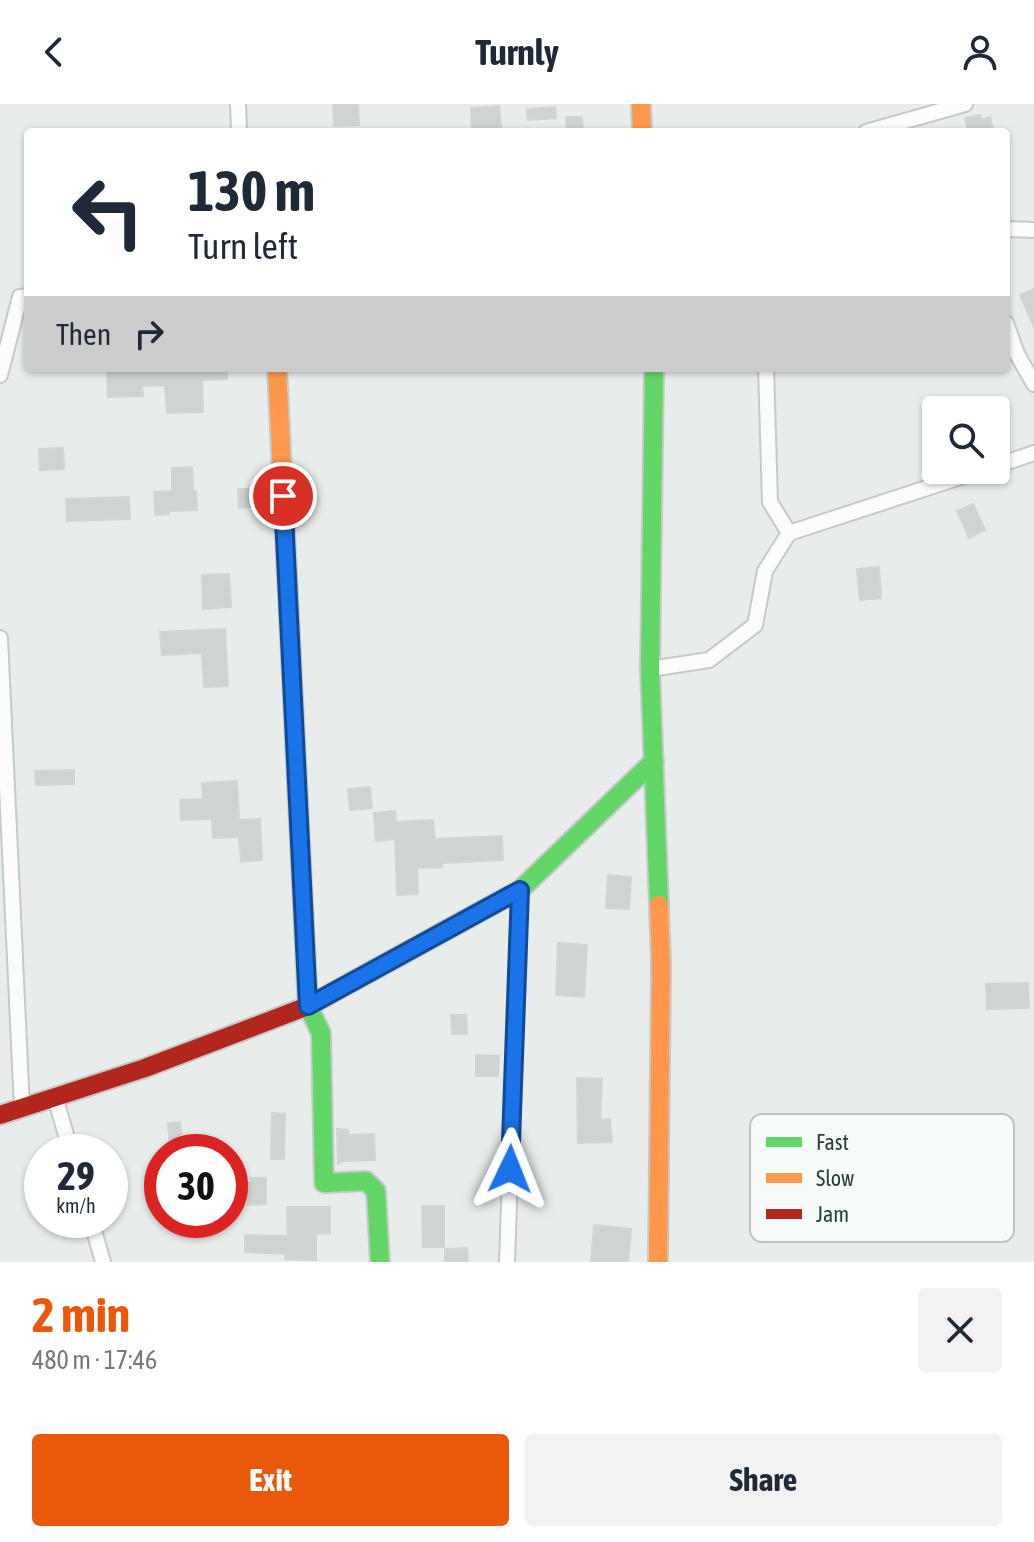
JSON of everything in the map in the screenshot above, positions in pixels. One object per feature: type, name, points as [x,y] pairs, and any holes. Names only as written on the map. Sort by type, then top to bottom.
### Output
[{"type":"street","points":[[238,104],[239,128]]},
{"type":"street","points":[[641,104],[642,128]]},
{"type":"street","points":[[880,128],[965,104]]},
{"type":"street","points":[[1010,229],[1034,230]]},
{"type":"street","points":[[0,375],[20,297],[24,296]]},
{"type":"street","points":[[1010,334],[1034,384]]},
{"type":"street","points":[[277,372],[308,1006],[321,1033],[324,1183],[366,1181],[376,1191],[380,1262]]},
{"type":"street","points":[[654,372],[650,669],[661,964],[658,1262]]},
{"type":"street","points":[[766,372],[770,502],[789,533]]},
{"type":"street","points":[[1010,461],[1034,453]]},
{"type":"street","points":[[650,669],[709,660],[755,625],[765,571],[789,533],[939,484]]},
{"type":"street","points":[[0,638],[22,1108]]},
{"type":"street","points":[[0,1115],[145,1068],[308,1006],[520,890],[654,761]]},
{"type":"street","points":[[507,1262],[520,890]]},
{"type":"street","points":[[55,1097],[66,1134]]},
{"type":"street","points":[[96,1238],[103,1262]]},
{"type":"building","points":[[333,104],[358,104],[359,125],[334,126]]},
{"type":"building","points":[[499,106],[501,128],[472,128],[471,108]]},
{"type":"building","points":[[555,107],[556,118],[528,120],[527,109]]},
{"type":"building","points":[[980,115],[981,120],[990,117],[993,128],[967,128],[965,118]]},
{"type":"building","points":[[566,117],[582,117],[583,128],[567,128]]},
{"type":"building","points":[[1034,289],[1034,327],[1020,295]]},
{"type":"building","points":[[107,372],[227,372],[227,379],[202,380],[203,412],[167,413],[165,385],[142,386],[143,396],[108,397]]},
{"type":"building","points":[[63,448],[64,469],[40,470],[39,449]]},
{"type":"building","points":[[192,467],[197,510],[155,515],[154,492],[172,491],[172,468]]},
{"type":"building","points":[[238,489],[254,489],[255,507],[239,508]]},
{"type":"building","points":[[129,497],[130,519],[67,521],[66,499]]},
{"type":"building","points":[[973,504],[985,530],[969,538],[957,511]]},
{"type":"building","points":[[879,567],[881,598],[860,600],[857,569]]},
{"type":"building","points":[[229,574],[231,607],[203,609],[202,575]]},
{"type":"building","points":[[225,629],[228,686],[204,687],[202,653],[162,655],[160,632]]},
{"type":"building","points":[[74,770],[74,784],[36,785],[35,771]]},
{"type":"building","points":[[237,781],[239,820],[260,819],[262,860],[241,862],[239,837],[213,838],[212,819],[181,820],[180,800],[203,799],[202,783]]},
{"type":"building","points":[[370,787],[372,808],[350,810],[348,789]]},
{"type":"building","points":[[395,811],[396,822],[433,820],[435,839],[502,836],[503,860],[442,863],[442,867],[417,868],[418,894],[397,895],[395,839],[376,841],[374,813]]},
{"type":"building","points":[[608,875],[631,877],[629,909],[606,908]]},
{"type":"building","points":[[558,943],[587,945],[584,997],[556,995]]},
{"type":"building","points":[[1028,983],[1029,1008],[987,1009],[986,984]]},
{"type":"building","points":[[451,1015],[466,1015],[467,1034],[452,1034]]},
{"type":"building","points":[[476,1055],[499,1056],[498,1076],[476,1076]]},
{"type":"building","points":[[577,1078],[602,1079],[600,1120],[610,1119],[612,1142],[578,1143]]},
{"type":"building","points":[[272,1113],[285,1114],[284,1159],[271,1159]]},
{"type":"building","points":[[180,1122],[181,1134],[169,1134],[168,1123]]},
{"type":"building","points":[[337,1129],[348,1130],[349,1135],[374,1134],[375,1160],[343,1161],[338,1164]]},
{"type":"building","points":[[251,1178],[266,1178],[266,1204],[248,1205],[248,1183],[252,1183]]},
{"type":"building","points":[[422,1206],[444,1206],[444,1247],[423,1247]]},
{"type":"building","points":[[287,1207],[330,1207],[330,1233],[316,1234],[316,1260],[285,1259],[286,1254],[245,1252],[245,1238],[248,1235],[288,1236]]},
{"type":"building","points":[[594,1225],[631,1229],[628,1262],[591,1262]]},
{"type":"building","points":[[467,1248],[468,1262],[445,1262],[445,1249]]},
{"type":"traffic: fast","points":[[654,372],[650,669],[659,905]]},
{"type":"traffic: fast","points":[[494,904],[520,890],[654,761]]},
{"type":"traffic: fast","points":[[307,988],[308,1006],[321,1033],[324,1183],[366,1181],[376,1191],[380,1262]]},
{"type":"traffic: slow","points":[[641,104],[642,128]]},
{"type":"traffic: slow","points":[[277,372],[307,988]]},
{"type":"traffic: slow","points":[[658,1262],[659,905]]},
{"type":"traffic: jam","points":[[0,1115],[145,1068],[308,1006],[494,904]]},
{"type":"route","points":[[283,496],[308,1006],[520,890],[510,1169]]}]
